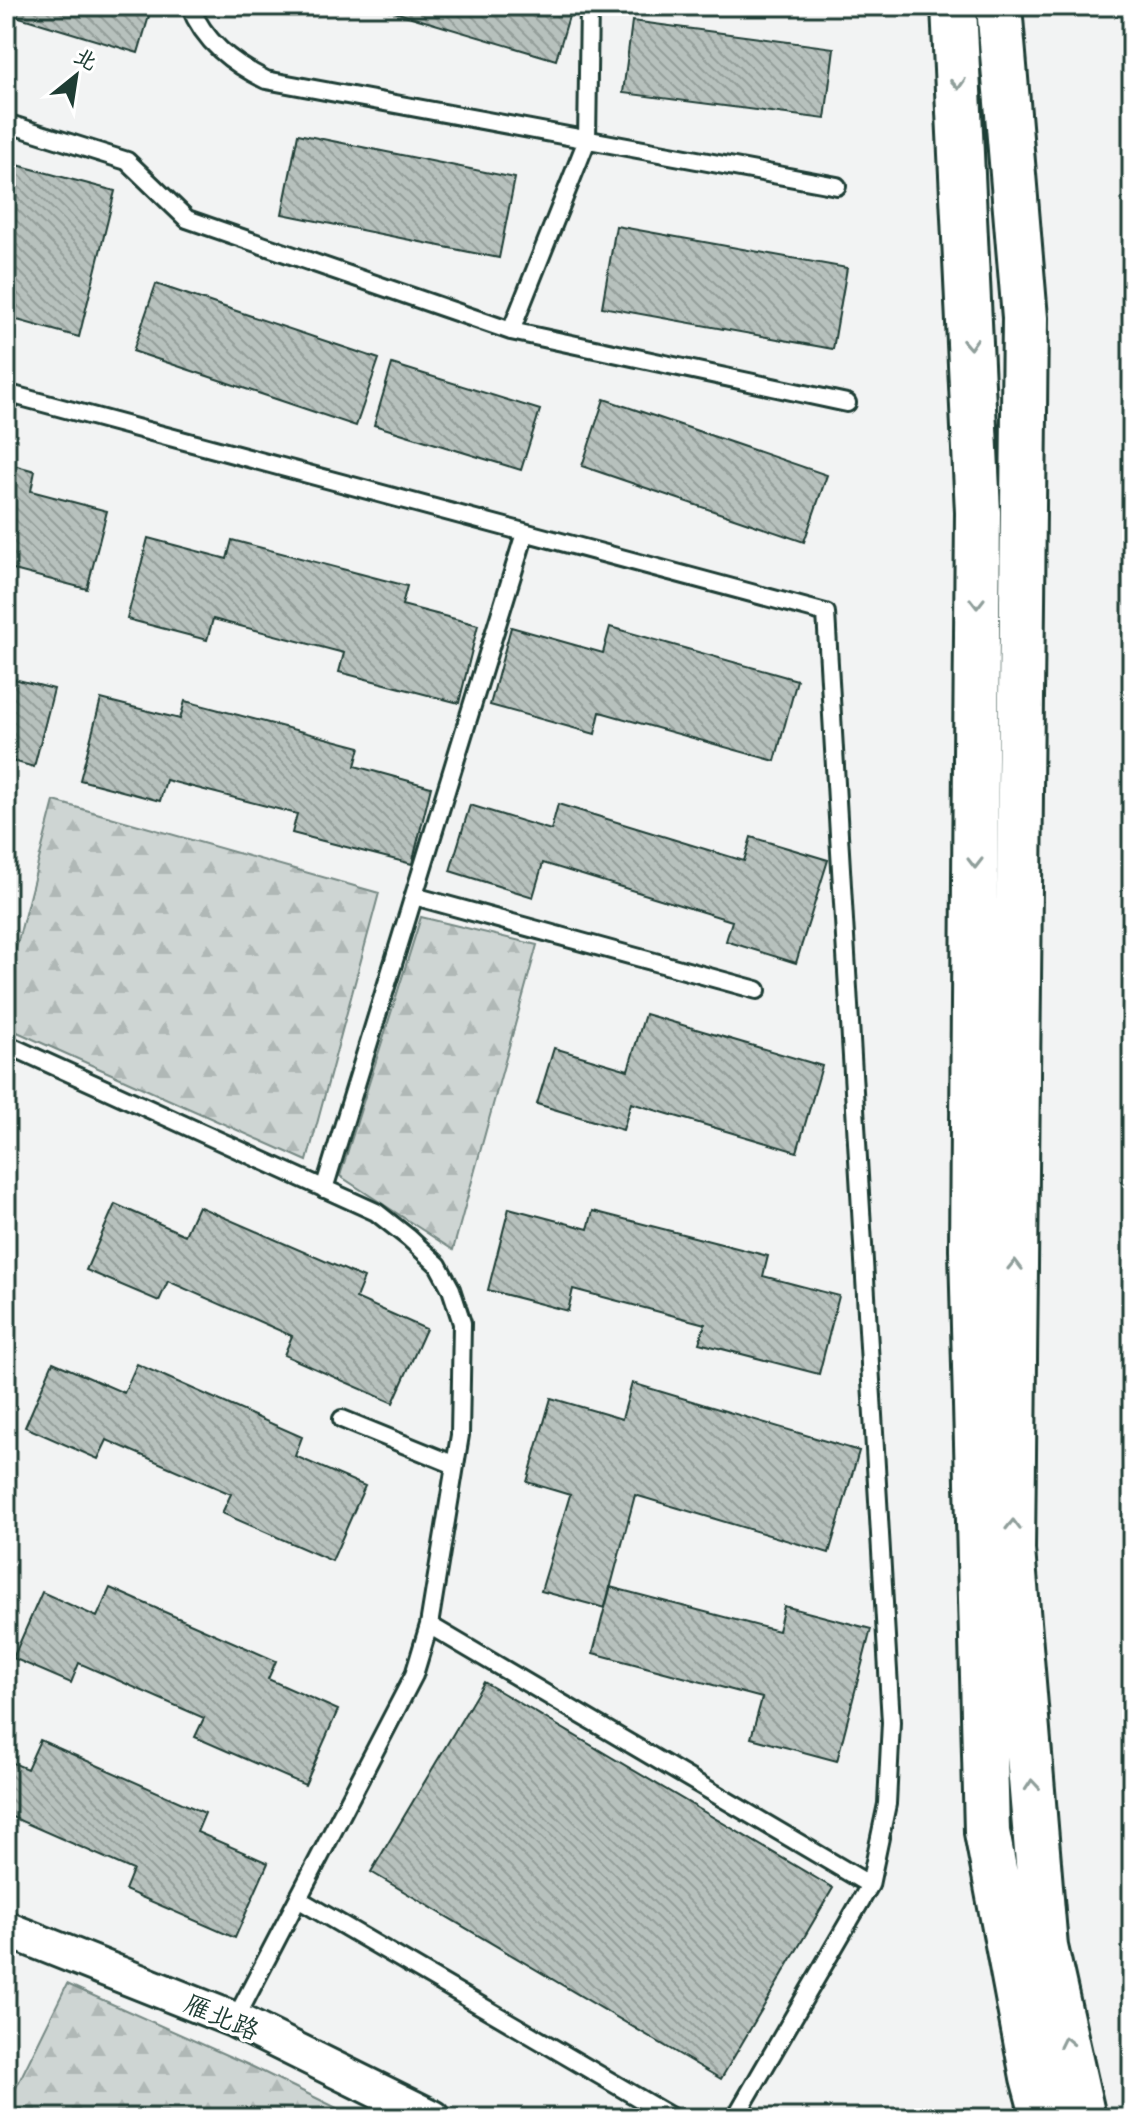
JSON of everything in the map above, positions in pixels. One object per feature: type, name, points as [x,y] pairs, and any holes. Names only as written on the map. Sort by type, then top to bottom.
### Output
[{"type":"main road","points":[[954,6],[978,512],[972,1249],[987,1832],[1033,2077],[1044,2118]]},
{"type":"main road","points":[[999,6],[1025,318],[1012,1550],[1045,1947],[1083,2118]]},
{"type":"street","name":"雁北路","points":[[6,1929],[235,2020],[433,2118]]},
{"type":"lane","points":[[190,6],[212,43],[239,67],[266,80],[837,186]]},
{"type":"lane","points":[[511,331],[587,140],[589,6]]},
{"type":"lane","points":[[6,123],[127,161],[187,219],[511,331],[847,403]]},
{"type":"lane","points":[[6,393],[826,613],[891,1722],[887,1804],[870,1885],[735,2118]]},
{"type":"lane","points":[[324,1189],[525,533]]},
{"type":"lane","points":[[414,896],[757,990]]},
{"type":"lane","points":[[6,1044],[376,1212],[438,1265],[451,1289],[462,1323],[460,1435],[429,1625],[414,1675],[235,2020]]},
{"type":"lane","points":[[342,1419],[455,1465]]},
{"type":"lane","points":[[429,1625],[870,1885]]},
{"type":"lane","points":[[298,1899],[673,2118]]},
{"type":"green space","points":[[54,801],[379,893],[307,1161],[6,1027],[6,976],[9,976]]},
{"type":"green space","points":[[421,917],[537,945],[453,1250],[340,1176]]},
{"type":"green space","points":[[67,1984],[251,2066],[357,2118],[6,2118],[6,2108]]},
{"type":"building","points":[[6,6],[152,6],[138,53],[6,13]]},
{"type":"building","points":[[374,6],[572,6],[556,60]]},
{"type":"building","points":[[632,21],[834,48],[825,119],[623,93]]},
{"type":"building","points":[[298,134],[515,178],[499,258],[282,214]]},
{"type":"building","points":[[6,162],[115,191],[79,337],[6,317]]},
{"type":"building","points":[[616,226],[847,268],[833,349],[602,307]]},
{"type":"building","points":[[156,284],[379,359],[356,426],[133,351]]},
{"type":"building","points":[[392,364],[540,410],[521,470],[374,425]]},
{"type":"building","points":[[604,399],[827,475],[804,542],[582,466]]},
{"type":"building","points":[[6,463],[35,471],[31,491],[107,511],[87,589],[6,568]]},
{"type":"building","points":[[148,538],[227,559],[232,540],[407,586],[402,605],[478,625],[459,703],[339,672],[344,653],[213,619],[207,640],[127,619]]},
{"type":"building","points":[[511,627],[603,653],[610,627],[797,680],[775,761],[600,712],[595,734],[490,705]]},
{"type":"building","points":[[6,677],[54,689],[34,767],[6,759]]},
{"type":"building","points":[[101,699],[180,719],[185,701],[360,747],[355,766],[431,787],[412,864],[292,833],[297,814],[166,780],[160,801],[80,780]]},
{"type":"building","points":[[558,804],[744,861],[751,837],[828,860],[796,963],[726,941],[732,921],[543,863],[533,897],[450,871],[470,805],[551,830]]},
{"type":"building","points":[[645,1014],[822,1066],[797,1152],[631,1103],[623,1130],[537,1104],[554,1048],[628,1070]]},
{"type":"building","points":[[115,1204],[185,1235],[198,1206],[364,1278],[356,1298],[426,1329],[393,1403],[284,1355],[292,1336],[168,1281],[159,1301],[86,1270]]},
{"type":"building","points":[[509,1208],[588,1229],[593,1211],[768,1256],[763,1276],[839,1296],[819,1374],[699,1343],[705,1324],[573,1289],[568,1311],[488,1290]]},
{"type":"building","points":[[53,1362],[124,1393],[137,1364],[302,1437],[295,1456],[365,1486],[332,1561],[222,1513],[231,1494],[107,1440],[98,1459],[25,1427]]},
{"type":"building","points":[[632,1383],[859,1451],[829,1553],[635,1495],[605,1608],[541,1591],[570,1495],[527,1482],[551,1398],[622,1419]]},
{"type":"building","points":[[610,1587],[778,1631],[784,1606],[871,1629],[837,1761],[751,1738],[762,1698],[593,1653]]},
{"type":"building","points":[[110,1588],[276,1661],[268,1679],[338,1710],[305,1785],[195,1737],[204,1718],[79,1663],[71,1683],[13,1658],[42,1592],[97,1617]]},
{"type":"building","points":[[484,1682],[833,1888],[721,2079],[371,1872]]},
{"type":"building","points":[[40,1740],[205,1813],[197,1832],[268,1863],[235,1938],[125,1890],[133,1870],[10,1816],[6,1824],[6,1760],[27,1769]]}]
